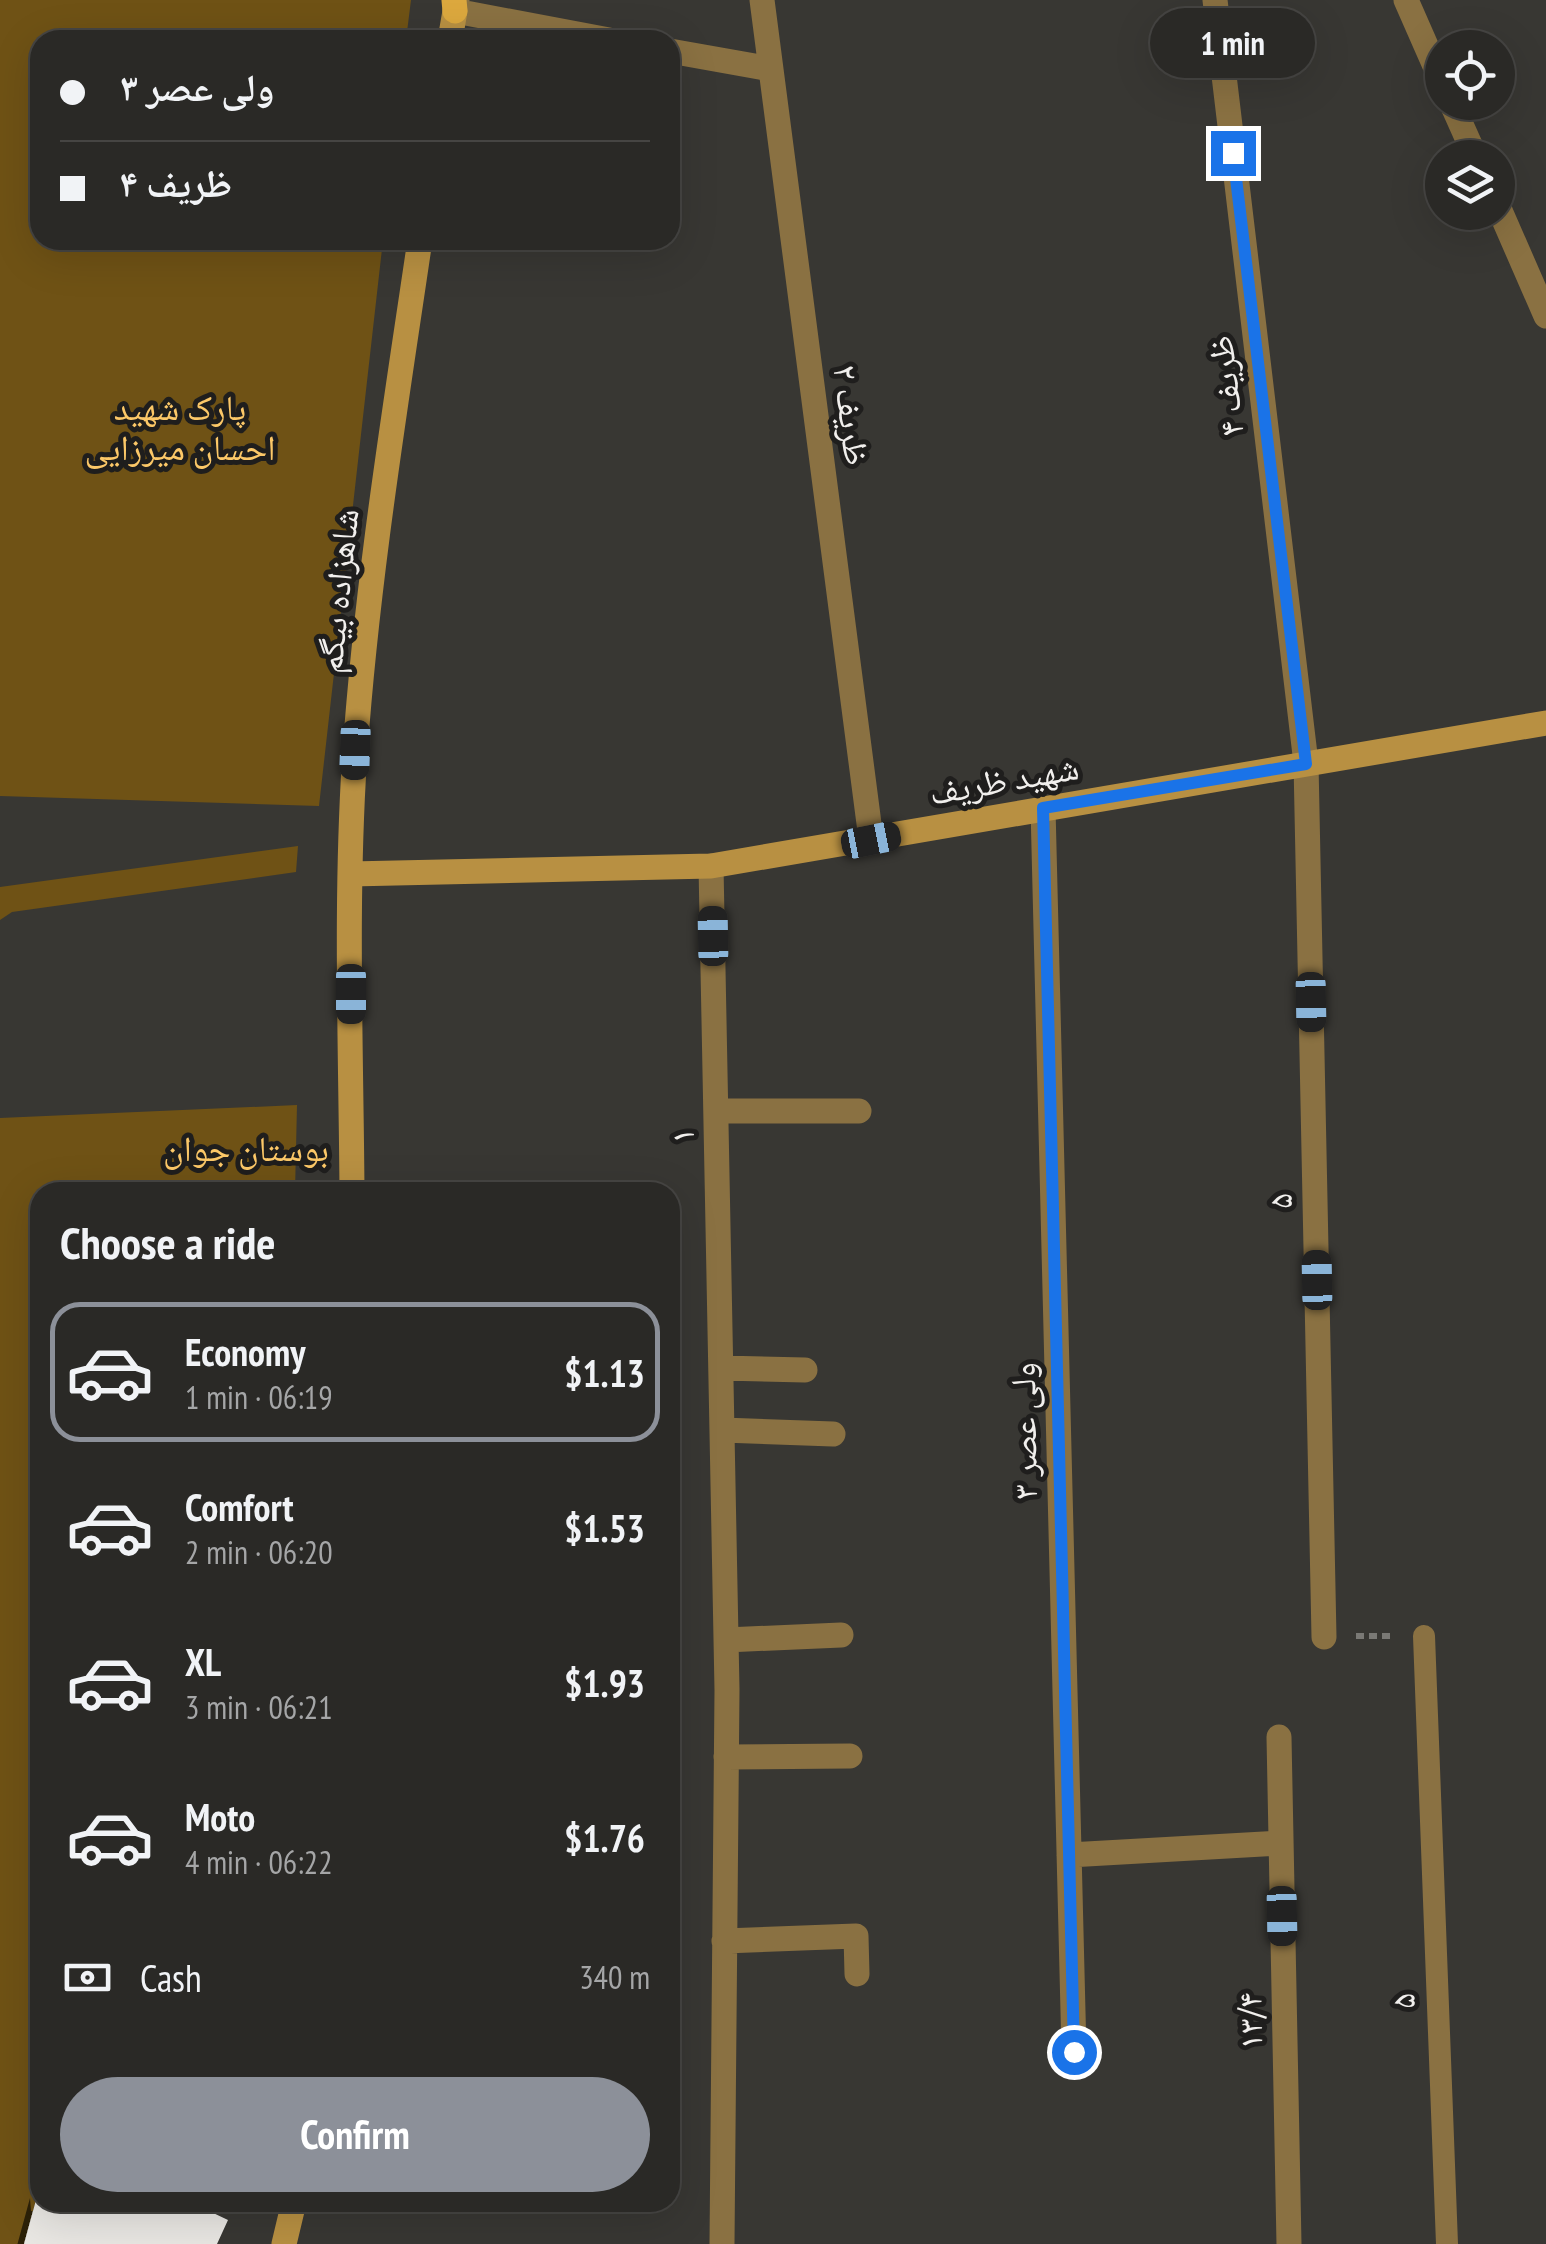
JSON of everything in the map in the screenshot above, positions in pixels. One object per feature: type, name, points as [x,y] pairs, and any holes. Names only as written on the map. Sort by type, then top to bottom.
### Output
[{"type":"street","name":"ظریف ۲","points":[[762,0],[871,840]]},
{"type":"street","name":"ظریف ۴","points":[[1215,0],[1306,764]]},
{"type":"street","points":[[1406,0],[1425,43]]},
{"type":"street","points":[[451,30],[455,4],[566,30]]},
{"type":"street","points":[[680,53],[771,69]]},
{"type":"street","points":[[1508,230],[1546,316]]},
{"type":"street","name":"شاهزاده بیگم","points":[[352,1182],[350,874],[355,750],[387,460],[418,250]]},
{"type":"street","name":"شهید ظریف","points":[[350,874],[712,866],[1546,723]]},
{"type":"street","name":"۵","points":[[1306,764],[1324,1637]]},
{"type":"street","name":"ولی عصر ۳","points":[[1043,808],[1074,2052]]},
{"type":"street","name":"۱","points":[[712,866],[726,1640],[722,2244]]},
{"type":"street","points":[[716,1111],[859,1111]]},
{"type":"street","points":[[721,1368],[805,1370]]},
{"type":"street","points":[[722,1430],[833,1434]]},
{"type":"street","points":[[726,1640],[841,1635]]},
{"type":"street","name":"۱۳/۴","points":[[1279,1737],[1289,2244]]},
{"type":"street","points":[[726,1756],[850,1756]]},
{"type":"street","points":[[1070,1856],[1281,1843]]},
{"type":"street","points":[[724,1940],[856,1936],[857,1974]]},
{"type":"street","points":[[284,2244],[292,2212]]},
{"type":"lane","name":"۵","points":[[1424,1636],[1447,2244]]},
{"type":"path","points":[[1324,1637],[1424,1636]]},
{"type":"green space","name":"پارک شهید احسان میرزایی","points":[[0,0],[411,0],[407,30],[30,30],[30,250],[382,250],[319,806],[0,796]]},
{"type":"green space","points":[[298,846],[296,872],[12,912],[0,920],[0,887]]},
{"type":"green space","name":"بوستان جوان","points":[[297,1105],[295,1182],[30,1182],[33,2212],[24,2244],[0,2244],[0,1118]]},
{"type":"building","points":[[33,2212],[211,2212],[228,2220],[217,2244],[24,2244]]},
{"type":"route","points":[[1074,2052],[1043,808],[1306,764],[1233,153]]}]
